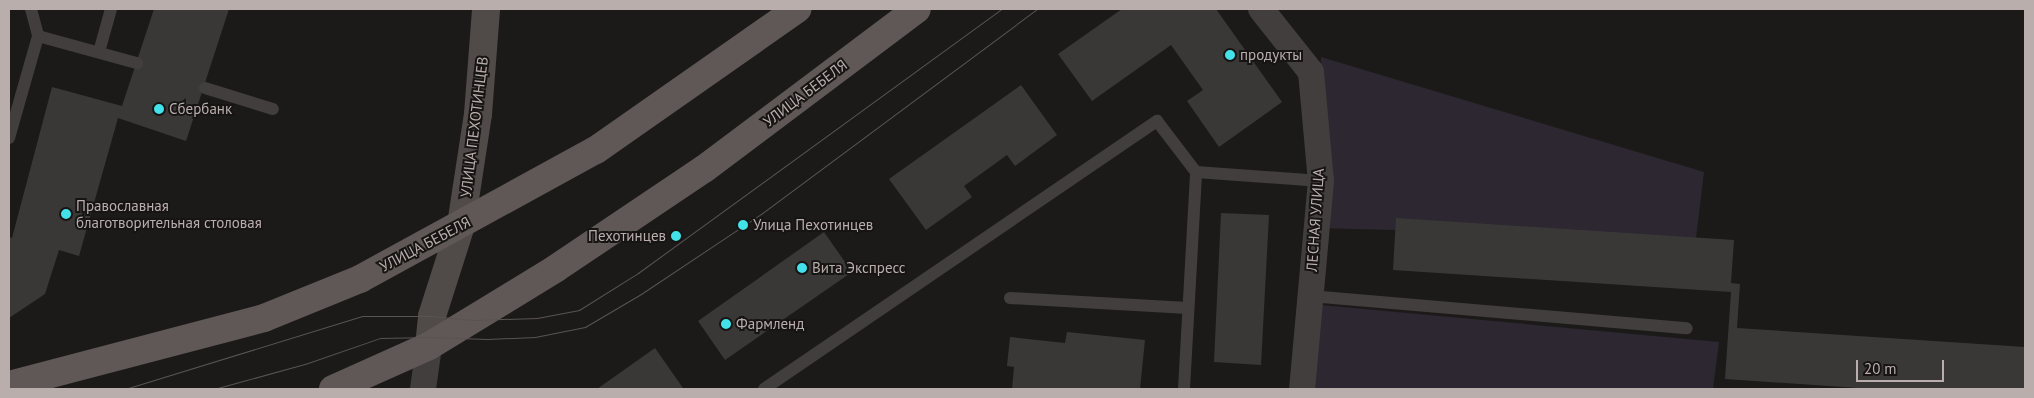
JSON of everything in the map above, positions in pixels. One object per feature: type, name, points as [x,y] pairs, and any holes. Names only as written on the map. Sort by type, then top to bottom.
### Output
[{"type":"main road","name":"УЛИЦА ПЕХОТИНЦЕВ","points":[[429,346],[432,316],[461,225],[478,114],[486,9]]},
{"type":"main road","name":"УЛИЦА БЕБЕЛЯ","points":[[9,385],[264,318],[360,279],[596,150],[797,9]]},
{"type":"main road","name":"УЛИЦА БЕБЕЛЯ","points":[[333,389],[429,346],[555,269],[704,169],[917,9]]},
{"type":"street","name":"ЛЕСНАЯ УЛИЦА","points":[[1261,9],[1311,72],[1321,181],[1302,389]]},
{"type":"street","name":"УЛИЦА ПЕХОТИНЦЕВ","points":[[423,389],[429,346]]},
{"type":"lane","points":[[9,138],[38,36],[31,9]]},
{"type":"lane","points":[[99,52],[111,9]]},
{"type":"lane","points":[[38,36],[137,63]]},
{"type":"lane","points":[[205,88],[273,110]]},
{"type":"lane","points":[[764,389],[1157,121],[1196,172],[1184,389]]},
{"type":"lane","points":[[1196,172],[1321,181]]},
{"type":"lane","points":[[1310,296],[1687,328]]},
{"type":"lane","points":[[1010,298],[1188,308]]},
{"type":"shaded area","points":[[1321,57],[1704,172],[1696,238],[1317,228]]},
{"type":"shaded area","points":[[1310,304],[1719,342],[1713,389],[1307,389]]},
{"type":"building","points":[[154,9],[229,9],[186,141],[118,118],[79,256],[59,250],[45,294],[9,318],[9,237],[12,238],[52,87],[122,106]]},
{"type":"building","points":[[1122,9],[1216,9],[1282,102],[1219,147],[1187,101],[1203,90],[1171,45],[1092,101],[1058,54]]},
{"type":"building","points":[[1021,85],[1057,135],[1015,166],[1007,155],[964,186],[972,197],[926,230],[889,179]]},
{"type":"building","points":[[1221,213],[1269,215],[1261,365],[1214,362]]},
{"type":"building","points":[[1396,218],[1734,240],[1731,283],[1740,284],[1737,328],[2025,347],[2025,389],[1872,389],[1725,379],[1731,292],[1393,270]]},
{"type":"building","points":[[824,232],[852,272],[725,360],[698,321]]},
{"type":"building","points":[[1067,332],[1145,340],[1140,389],[1012,389],[1014,367],[1007,366],[1010,337],[1065,343]]},
{"type":"building","points":[[655,348],[683,388],[597,389]]},
{"type":"tram line","points":[[125,389],[363,316],[432,316],[472,320],[537,318],[579,310],[638,273],[1001,9]]},
{"type":"tram line","points":[[214,389],[305,364],[380,338],[487,339],[535,337],[585,327],[641,294],[761,214],[1037,9]]},
{"type":"place","name":"продукты","points":[[1230,55]]},
{"type":"place","name":"Сбербанк","points":[[159,109]]},
{"type":"place","name":"Православная благотворительная столовая","points":[[66,214]]},
{"type":"place","name":"Улица Пехотинцев","points":[[743,225]]},
{"type":"place","name":"Пехотинцев","points":[[676,236]]},
{"type":"place","name":"Вита Экспресс","points":[[802,268]]},
{"type":"place","name":"Фармленд","points":[[726,324]]}]
